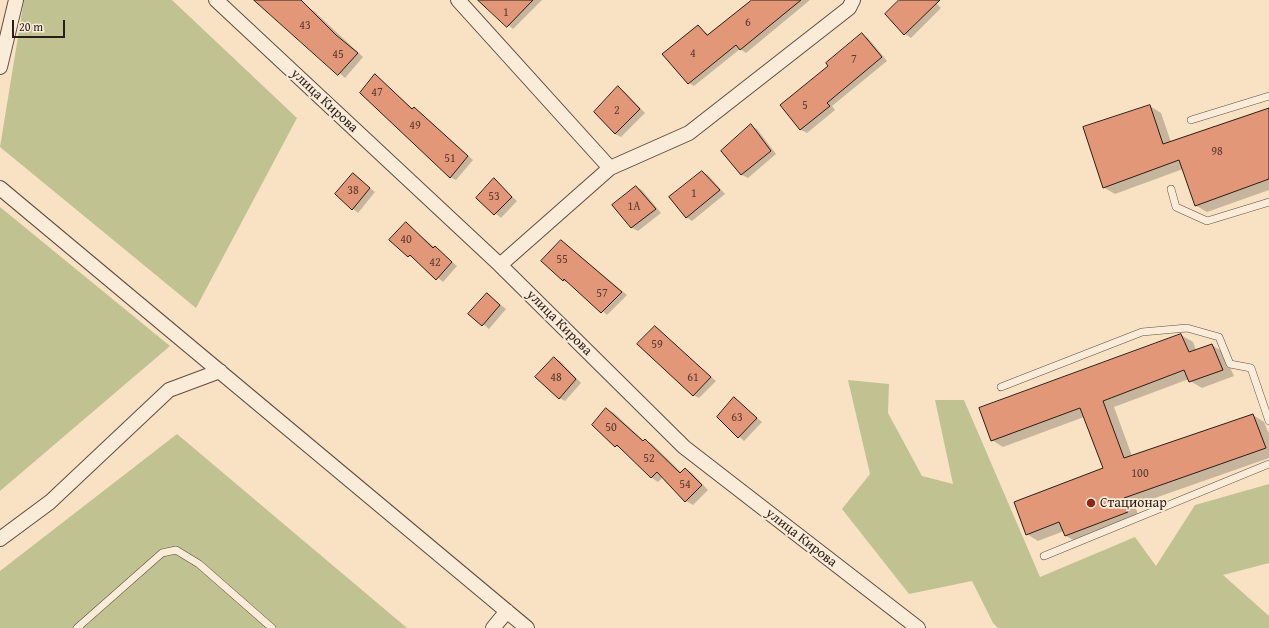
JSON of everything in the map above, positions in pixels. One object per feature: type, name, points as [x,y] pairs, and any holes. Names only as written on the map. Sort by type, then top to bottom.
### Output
[{"type":"street","points":[[0,67],[16,0]]},
{"type":"street","name":"улица Кирова","points":[[216,0],[500,265],[684,447],[918,628]]},
{"type":"street","points":[[458,0],[610,168]]},
{"type":"street","points":[[500,265],[610,168],[689,133],[849,8],[854,0]]},
{"type":"street","points":[[0,188],[527,628]]},
{"type":"street","points":[[0,539],[50,502],[169,390],[220,371]]},
{"type":"street","points":[[493,628],[507,611]]},
{"type":"lane","points":[[1191,120],[1269,96]]},
{"type":"lane","points":[[1170,189],[1176,207],[1207,221],[1269,202]]},
{"type":"lane","points":[[1001,387],[1142,332],[1187,328],[1219,337],[1230,364],[1250,368],[1269,421]]},
{"type":"lane","points":[[1044,556],[1269,464]]},
{"type":"lane","points":[[77,628],[162,553],[176,550],[199,564],[272,628]]},
{"type":"green space","points":[[24,0],[172,0],[297,118],[196,308],[0,147]]},
{"type":"green space","points":[[0,207],[170,346],[0,491]]},
{"type":"green space","points":[[848,380],[889,384],[888,413],[922,476],[953,484],[935,400],[964,400],[1040,577],[1135,537],[1156,566],[1195,505],[1269,484],[1269,563],[1223,575],[1269,616],[1269,628],[998,628],[993,623],[972,581],[909,594],[842,509],[870,474]]},
{"type":"green space","points":[[177,434],[407,628],[0,628],[0,571]]},
{"type":"building","points":[[254,0],[301,0],[336,35],[358,53],[338,75]]},
{"type":"building","points":[[478,0],[533,0],[507,27]]},
{"type":"building","points":[[752,0],[801,0],[740,50],[736,45],[688,84],[662,54],[698,25],[707,35]]},
{"type":"building","points":[[899,0],[940,0],[904,35],[885,14]]},
{"type":"building","points":[[862,33],[882,57],[827,103],[830,106],[800,130],[780,105],[828,66],[826,63]]},
{"type":"building","points":[[375,74],[412,109],[414,107],[468,156],[450,178],[360,93]]},
{"type":"building","points":[[618,86],[640,109],[615,134],[594,112]]},
{"type":"building","points":[[1150,105],[1163,144],[1269,108],[1269,179],[1195,206],[1179,160],[1103,188],[1083,127]]},
{"type":"building","points":[[751,124],[771,151],[741,175],[721,151]]},
{"type":"building","points":[[702,171],[720,190],[686,218],[669,197]]},
{"type":"building","points":[[353,173],[370,188],[352,210],[335,194]]},
{"type":"building","points":[[494,178],[512,197],[494,215],[476,198]]},
{"type":"building","points":[[636,186],[656,209],[631,228],[612,205]]},
{"type":"building","points":[[406,222],[433,248],[435,246],[452,262],[436,280],[410,255],[408,257],[389,240]]},
{"type":"building","points":[[561,240],[622,292],[601,313],[564,279],[563,281],[541,261]]},
{"type":"building","points":[[487,293],[500,305],[482,326],[468,314]]},
{"type":"building","points":[[655,326],[711,377],[693,396],[637,344]]},
{"type":"building","points":[[1181,334],[1189,352],[1212,344],[1223,370],[1189,382],[1184,370],[1103,401],[1124,458],[1253,414],[1266,448],[1124,498],[1128,512],[1065,536],[1059,522],[1026,535],[1014,502],[1103,468],[1080,408],[991,441],[979,408]]},
{"type":"building","points":[[554,357],[576,379],[559,399],[535,377]]},
{"type":"building","points":[[734,397],[757,418],[738,438],[717,417]]},
{"type":"building","points":[[606,408],[643,441],[645,439],[680,473],[685,468],[702,485],[685,502],[657,472],[651,478],[617,445],[615,447],[592,425]]},
{"type":"place","name":"Стационар","points":[[1091,503]]}]
